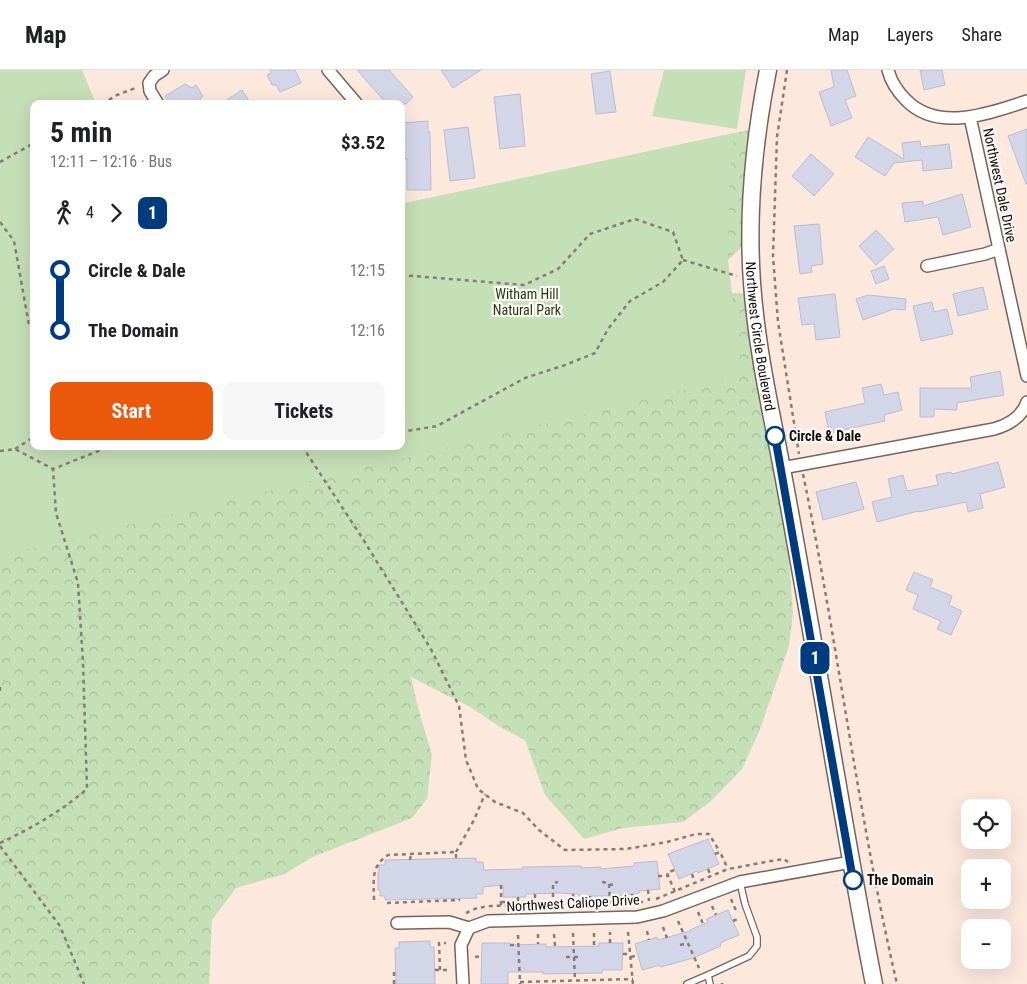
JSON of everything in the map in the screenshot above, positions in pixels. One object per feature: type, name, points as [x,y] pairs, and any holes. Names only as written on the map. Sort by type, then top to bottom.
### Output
[{"type":"main road","name":"Northwest Circle Boulevard","points":[[768,70],[761,105],[754,160],[751,208],[752,281],[760,359],[782,468],[874,984]]},
{"type":"street","points":[[156,100],[150,91],[149,83],[162,70]]},
{"type":"street","points":[[328,70],[354,100]]},
{"type":"street","points":[[888,70],[898,91],[909,103],[920,110],[936,116],[953,119],[970,117]]},
{"type":"street","name":"Northwest Dale Drive","points":[[1027,102],[970,117],[1027,376]]},
{"type":"street","points":[[927,266],[985,254],[999,249]]},
{"type":"street","points":[[782,468],[994,429],[1013,420],[1021,413],[1027,402]]},
{"type":"street","name":"Northwest Caliope Drive","points":[[469,928],[488,921],[637,917],[663,911],[740,882],[851,862]]},
{"type":"street","points":[[396,923],[449,922],[469,928],[461,946],[463,984]]},
{"type":"lane","points":[[688,984],[749,956],[756,946],[757,937],[745,904],[740,882]]},
{"type":"lane","points":[[708,975],[710,984]]},
{"type":"path","points":[[787,70],[777,137],[773,256],[778,322],[800,454]]},
{"type":"path","points":[[109,100],[149,83]]},
{"type":"path","points":[[0,162],[30,145]]},
{"type":"path","points":[[405,275],[524,285],[558,269],[590,234],[635,219],[673,232],[683,260]]},
{"type":"path","points":[[0,222],[14,241],[30,326]]},
{"type":"path","points":[[683,260],[752,281],[775,282]]},
{"type":"path","points":[[405,431],[437,426],[525,378],[565,366],[595,353],[608,329],[630,301],[663,282],[683,260]]},
{"type":"path","points":[[0,451],[15,449],[30,440]]},
{"type":"path","points":[[15,449],[53,469],[101,450]]},
{"type":"path","points":[[305,450],[361,536],[432,651],[460,706],[466,760],[478,789],[495,802],[523,813],[539,830],[565,850],[626,849],[667,842],[696,834],[709,834],[728,869]]},
{"type":"path","points":[[53,469],[56,513],[78,582],[83,662],[87,789],[68,806],[32,828],[0,844],[60,926],[84,984]]},
{"type":"path","points":[[804,477],[867,842],[897,984]]},
{"type":"path","points":[[456,858],[456,852],[474,820],[485,794]]},
{"type":"path","points":[[374,900],[374,874],[381,860],[393,854],[456,852]]},
{"type":"path","points":[[715,854],[720,852]]},
{"type":"path","points":[[410,860],[411,854]]},
{"type":"path","points":[[466,913],[477,908],[511,902],[511,906],[535,906],[649,901],[728,869],[781,860],[790,863]]},
{"type":"path","points":[[708,869],[711,876]]},
{"type":"path","points":[[674,870],[667,873],[675,892]]},
{"type":"path","points":[[692,874],[695,883]]},
{"type":"path","points":[[658,876],[668,876]]},
{"type":"path","points":[[553,905],[553,883],[558,882]]},
{"type":"path","points":[[602,882],[609,883],[609,885],[616,884]]},
{"type":"path","points":[[500,885],[501,904]]},
{"type":"path","points":[[609,885],[610,904]]},
{"type":"path","points":[[648,890],[649,901]]},
{"type":"path","points":[[535,894],[535,906]]},
{"type":"path","points":[[573,894],[574,905]]},
{"type":"path","points":[[632,894],[632,903]]},
{"type":"path","points":[[590,896],[590,904]]},
{"type":"path","points":[[518,897],[518,906]]},
{"type":"path","points":[[387,903],[459,899]]},
{"type":"path","points":[[712,906],[716,915]]},
{"type":"path","points":[[698,912],[703,924]]},
{"type":"path","points":[[732,921],[740,918]]},
{"type":"path","points":[[678,921],[699,968]]},
{"type":"path","points":[[663,927],[667,938]]},
{"type":"path","points":[[647,931],[650,940]]},
{"type":"path","points":[[610,932],[610,943]]},
{"type":"path","points":[[628,932],[633,984]]},
{"type":"path","points":[[573,933],[575,981]]},
{"type":"path","points":[[594,933],[594,946]]},
{"type":"path","points":[[538,934],[538,944]]},
{"type":"path","points":[[554,934],[556,946]]},
{"type":"path","points":[[518,935],[520,983],[633,979]]},
{"type":"path","points":[[680,945],[688,942]]},
{"type":"path","points":[[440,970],[439,943],[446,943]]},
{"type":"path","points":[[510,945],[519,945]]},
{"type":"path","points":[[692,952],[698,950]]},
{"type":"path","points":[[623,954],[638,955]]},
{"type":"path","points":[[475,956],[482,956]]},
{"type":"path","points":[[566,957],[580,957]]},
{"type":"path","points":[[435,970],[446,970]]},
{"type":"path","points":[[394,984],[394,971],[396,971]]},
{"type":"green space","points":[[0,70],[30,100],[30,450],[405,450],[405,203],[758,128],[752,237],[728,260],[703,296],[733,293],[753,294],[782,468],[793,613],[789,646],[759,732],[742,769],[710,802],[683,822],[623,828],[584,839],[545,795],[525,740],[500,727],[470,707],[411,677],[432,755],[427,799],[412,818],[310,858],[285,874],[236,888],[212,920],[209,984],[0,984]]},
{"type":"green space","name":"Witham Hill Natural Park","points":[[0,70],[82,70],[94,100],[30,100],[30,450],[405,450],[405,203],[734,133],[729,189],[728,260],[742,376],[0,556]]},
{"type":"green space","points":[[664,70],[746,70],[737,129],[652,116]]},
{"type":"building","points":[[270,70],[295,70],[301,83],[280,92],[276,85],[272,85],[267,75],[271,73]]},
{"type":"building","points":[[357,70],[389,70],[413,97],[406,104],[405,100],[383,100]]},
{"type":"building","points":[[441,70],[481,70],[453,88]]},
{"type":"building","points":[[831,70],[847,70],[856,96],[845,100],[852,118],[831,126],[819,92],[834,87]]},
{"type":"building","points":[[920,70],[942,70],[945,85],[924,90]]},
{"type":"building","points":[[610,71],[616,112],[596,114],[591,74]]},
{"type":"building","points":[[185,84],[192,88],[196,85],[203,96],[201,100],[168,100],[165,96]]},
{"type":"building","points":[[242,90],[248,100],[227,100]]},
{"type":"building","points":[[520,94],[525,146],[500,149],[494,97]]},
{"type":"building","points":[[428,121],[428,132],[430,132],[431,190],[407,190],[405,123]]},
{"type":"building","points":[[468,127],[475,178],[450,181],[444,130]]},
{"type":"building","points":[[1027,129],[1027,184],[1026,184],[1008,136]]},
{"type":"building","points":[[868,137],[904,159],[902,143],[920,141],[921,147],[949,144],[952,168],[923,171],[922,160],[894,163],[885,176],[855,157]]},
{"type":"building","points":[[811,154],[834,174],[814,196],[792,176]]},
{"type":"building","points":[[962,194],[971,227],[943,235],[938,217],[905,222],[902,203],[923,201],[923,206]]},
{"type":"building","points":[[819,224],[823,264],[811,266],[812,272],[800,274],[794,226]]},
{"type":"building","points":[[876,230],[894,249],[876,265],[859,246]]},
{"type":"building","points":[[884,266],[889,279],[876,284],[871,271]]},
{"type":"building","points":[[983,287],[988,309],[958,316],[953,294]]},
{"type":"building","points":[[835,294],[840,337],[816,340],[814,324],[802,325],[798,298]]},
{"type":"building","points":[[868,295],[906,299],[905,310],[894,309],[863,320],[856,299]]},
{"type":"building","points":[[932,302],[934,312],[947,309],[953,334],[921,341],[913,306]]},
{"type":"building","points":[[1000,371],[1004,395],[957,403],[957,410],[934,409],[934,417],[920,417],[920,388],[972,388],[970,377]]},
{"type":"building","points":[[881,384],[884,395],[898,392],[902,410],[884,415],[885,421],[829,433],[825,412],[865,403],[862,388]]},
{"type":"building","points":[[998,462],[1005,487],[980,494],[983,508],[968,512],[966,502],[918,511],[877,522],[872,502],[892,497],[888,479],[903,475],[907,491],[938,485],[936,475],[951,472],[952,474]]},
{"type":"building","points":[[856,482],[864,509],[823,520],[816,492]]},
{"type":"building","points":[[914,572],[933,580],[930,587],[952,596],[949,605],[962,611],[951,635],[937,629],[941,621],[913,609],[918,595],[906,590]]},
{"type":"building","points":[[708,839],[719,864],[679,879],[668,854]]},
{"type":"building","points":[[476,858],[476,862],[483,862],[484,870],[581,866],[581,868],[601,867],[601,869],[634,866],[634,863],[657,861],[660,889],[617,896],[579,896],[579,894],[559,893],[526,894],[526,897],[503,897],[503,885],[483,887],[483,894],[476,894],[477,898],[385,900],[385,896],[380,896],[378,872],[379,865],[385,865],[385,860]]},
{"type":"building","points":[[728,910],[739,935],[720,943],[721,946],[693,958],[642,970],[635,944],[657,937],[658,940],[690,931],[708,922],[706,919]]},
{"type":"building","points":[[430,941],[430,947],[434,947],[435,984],[396,984],[395,948],[399,948],[399,942]]},
{"type":"building","points":[[482,943],[510,943],[510,945],[546,944],[546,947],[599,946],[599,943],[623,943],[622,970],[602,970],[602,973],[543,974],[543,972],[508,972],[508,984],[481,984]]},
{"type":"bus line","name":"1","points":[[775,436],[803,585],[853,880]]},
{"type":"place","name":"Circle & Dale","points":[[775,436]]},
{"type":"place","name":"The Domain","points":[[853,880]]}]
